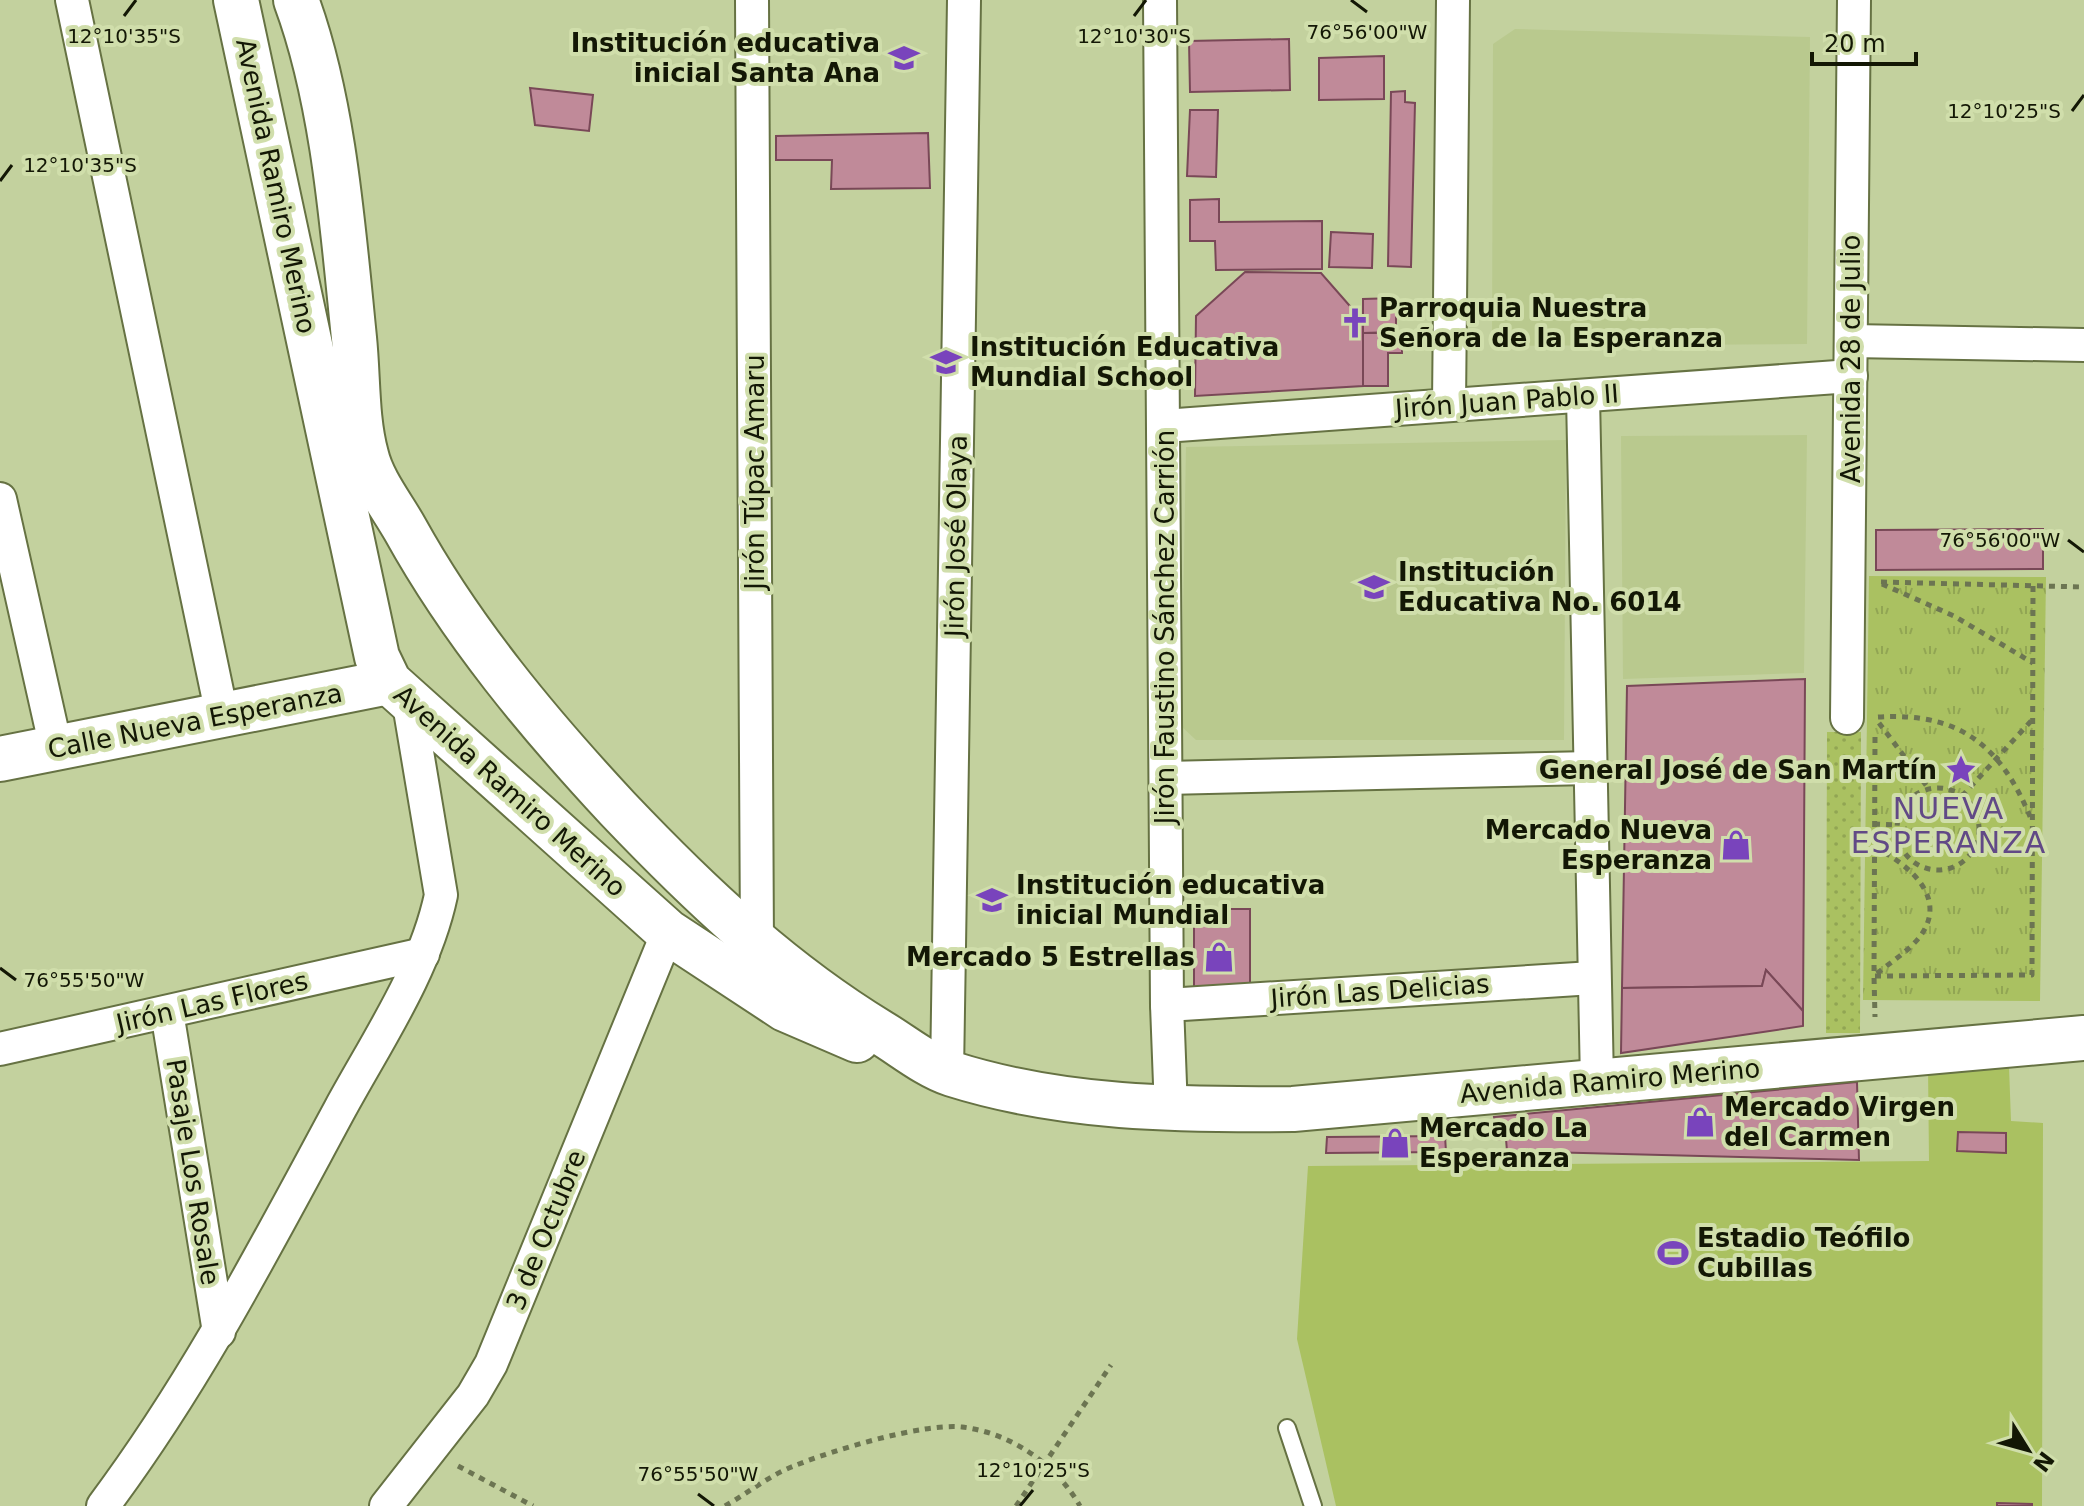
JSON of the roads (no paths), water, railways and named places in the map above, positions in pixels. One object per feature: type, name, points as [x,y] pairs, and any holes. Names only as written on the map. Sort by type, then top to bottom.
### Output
[{"type":"street","points":[[72,0],[222,715]]},
{"type":"street","name":"Avenida Ramiro Merino","points":[[236,0],[377,657],[399,693],[668,932],[730,976],[785,1009],[840,1034],[947,1073],[1038,1095],[1171,1110],[1293,1109],[2084,1038]]},
{"type":"street","name":"Avenida Ramiro Merino","points":[[296,0],[314,49],[346,260],[366,456],[426,569],[493,665],[695,890],[757,945],[851,1014],[947,1073]]},
{"type":"street","name":"Jirón Túpac Amaru","points":[[752,0],[757,945]]},
{"type":"street","name":"Jirón José Olaya","points":[[947,1073],[964,0]]},
{"type":"street","name":"Jirón Faustino Sánchez Carrión","points":[[1160,0],[1167,1005],[1171,1110]]},
{"type":"street","points":[[1449,405],[1453,0]]},
{"type":"street","name":"Avenida 28 de Julio","points":[[1854,0],[1851,376],[1861,718]]},
{"type":"street","points":[[1851,341],[2084,345]]},
{"type":"street","name":"Jirón Juan Pablo II","points":[[1164,426],[1851,376]]},
{"type":"street","points":[[1583,396],[1597,1082]]},
{"type":"street","points":[[0,499],[56,748]]},
{"type":"street","points":[[103,1506],[219,1332],[423,954],[435,925],[441,895],[399,693]]},
{"type":"street","name":"Calle Nueva Esperanza","points":[[0,759],[222,715],[399,693]]},
{"type":"street","points":[[1166,778],[1590,768]]},
{"type":"street","name":"3 de Octubre","points":[[386,1506],[473,1395],[491,1364],[668,932]]},
{"type":"street","name":"Jirón Las Flores","points":[[0,1049],[423,954]]},
{"type":"street","name":"Jirón Las Delicias","points":[[1167,1005],[1593,978]]},
{"type":"street","name":"Pasaje Los Rosale","points":[[167,1012],[219,1332]]},
{"type":"lane","points":[[1287,1428],[1313,1506]]},
{"type":"place","name":"Institución educativa inicial Santa Ana","points":[[904,58]]},
{"type":"place","name":"Parroquia Nuestra Señora de la Esperanza","points":[[1355,323]]},
{"type":"place","name":"Institución Educativa Mundial School","points":[[946,362]]},
{"type":"place","name":"Institución Educativa No. 6014","points":[[1374,587]]},
{"type":"place","name":"General José de San Martín","points":[[1961,770]]},
{"type":"place","name":"Mercado Nueva Esperanza","points":[[1736,845]]},
{"type":"place","name":"Institución educativa inicial Mundial","points":[[992,900]]},
{"type":"place","name":"Mercado 5 Estrellas","points":[[1219,957]]},
{"type":"place","name":"Mercado Virgen del Carmen","points":[[1700,1122]]},
{"type":"place","name":"Mercado La Esperanza","points":[[1395,1143]]},
{"type":"place","name":"Estadio Teófilo Cubillas","points":[[1673,1253]]},
{"type":"district","name":"NUEVA ESPERANZA","points":[[1949,826]]}]
